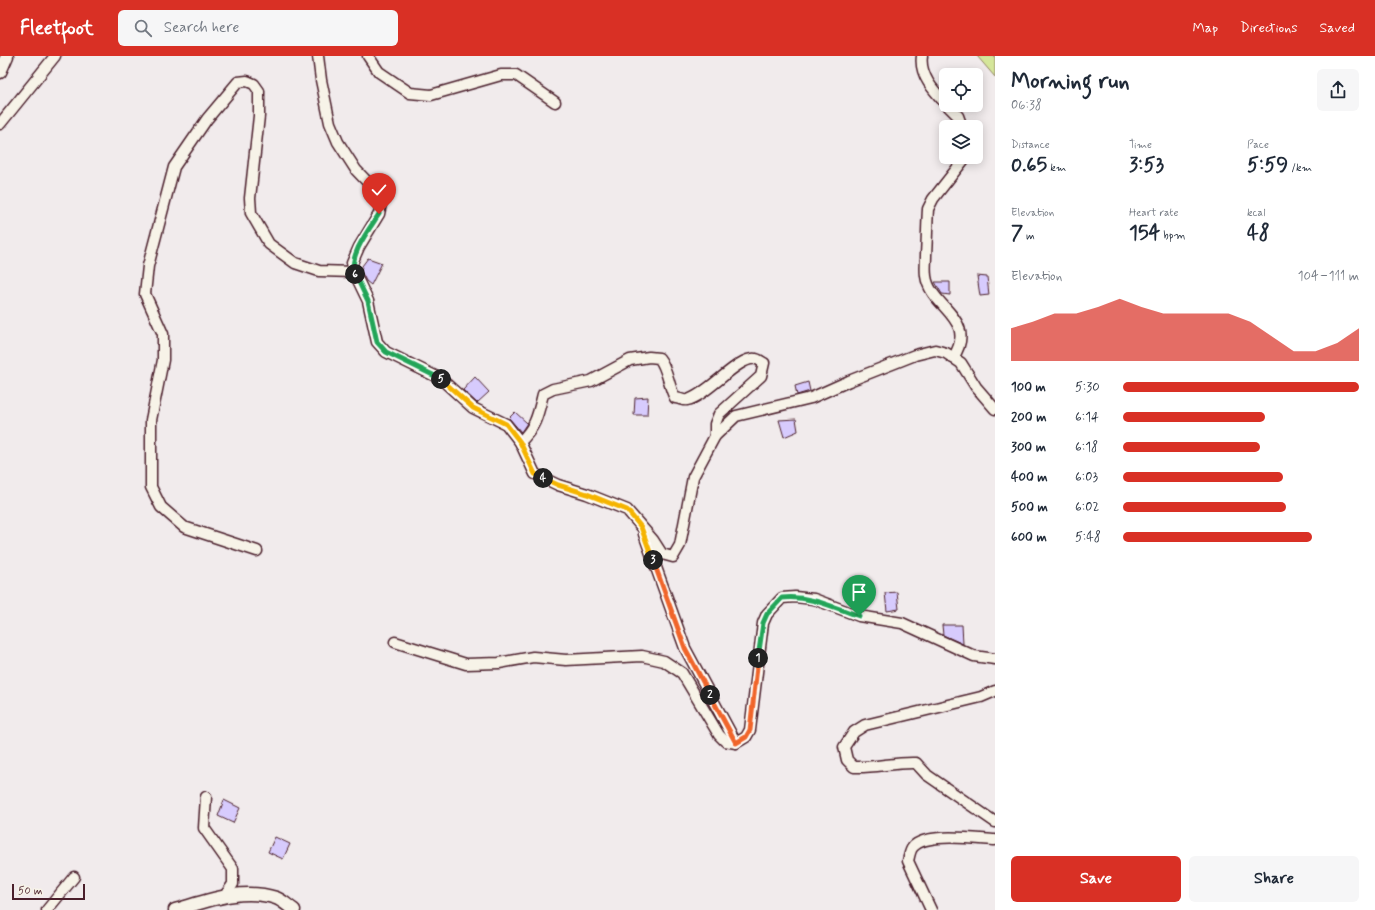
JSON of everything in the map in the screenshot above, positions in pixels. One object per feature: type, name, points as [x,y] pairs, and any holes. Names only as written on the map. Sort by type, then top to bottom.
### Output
[{"type":"street","points":[[0,72],[7,56]]},
{"type":"street","points":[[0,124],[55,56]]},
{"type":"street","points":[[318,56],[321,80],[330,123],[338,142],[356,170],[377,192],[381,204],[379,214],[359,247],[352,263],[354,272],[368,301],[377,342],[386,352],[441,379],[473,408],[506,424],[520,442],[535,474],[558,485],[587,494],[627,510],[662,554],[673,557],[680,545],[693,477],[715,436],[736,416],[812,398],[849,381],[915,355],[935,350],[946,353],[961,363],[976,387],[995,409]]},
{"type":"street","points":[[368,56],[379,72],[410,93],[431,95],[501,74],[516,76],[555,102]]},
{"type":"street","points":[[922,56],[921,62],[925,74],[932,89],[939,96]]},
{"type":"street","points":[[257,551],[184,527],[161,507],[151,486],[151,420],[163,360],[163,334],[145,294],[148,266],[174,167],[207,119],[238,82],[247,81],[254,84],[259,91],[259,116],[250,198],[251,213],[269,244],[295,263],[319,271],[354,272]]},
{"type":"street","points":[[953,358],[959,349],[961,337],[954,317],[930,289],[926,276],[928,209],[933,199],[960,164]]},
{"type":"street","points":[[520,442],[530,432],[538,414],[543,394],[553,389],[591,381],[630,360],[649,357],[659,358],[664,364],[670,388],[675,398],[687,400],[697,395],[733,370],[742,360],[756,358],[764,363],[761,376],[719,414],[715,424],[715,436]]},
{"type":"street","points":[[641,527],[685,648],[736,743]]},
{"type":"street","points":[[395,642],[466,664],[499,662],[533,657],[566,660],[642,656],[664,661],[682,673],[719,735],[725,741],[736,743],[746,737],[750,730],[763,623],[767,614],[782,598],[795,596],[814,600],[859,616],[902,623],[974,656],[995,659]]},
{"type":"street","points":[[995,691],[981,697],[864,725],[854,732],[844,747],[847,760],[854,767],[870,767],[901,762],[916,763],[927,775],[995,822]]},
{"type":"street","points":[[206,797],[204,828],[233,869],[233,884],[224,897]]},
{"type":"street","points":[[931,910],[908,861],[912,847],[922,840],[947,838],[995,840]]},
{"type":"street","points":[[47,910],[74,877]]},
{"type":"street","points":[[175,910],[224,897],[252,893],[277,898],[294,910]]},
{"type":"green space","points":[[977,56],[995,56],[995,77]]},
{"type":"building","points":[[368,258],[382,263],[371,285],[366,281],[361,271],[362,266]]},
{"type":"building","points":[[977,276],[987,277],[989,295],[980,296]]},
{"type":"building","points":[[935,282],[950,282],[950,295],[942,294]]},
{"type":"building","points":[[475,377],[489,392],[477,403],[463,390]]},
{"type":"building","points":[[808,382],[810,391],[797,395],[795,386]]},
{"type":"building","points":[[648,397],[647,415],[634,415],[635,398]]},
{"type":"building","points":[[515,412],[527,423],[521,432],[509,418]]},
{"type":"building","points":[[796,419],[798,431],[784,437],[779,420]]},
{"type":"building","points":[[897,592],[899,609],[887,611],[885,593]]},
{"type":"building","points":[[942,625],[962,625],[963,644],[943,635]]},
{"type":"building","points":[[224,800],[240,808],[233,823],[218,816]]},
{"type":"building","points":[[275,837],[290,844],[283,859],[268,852]]},
{"type":"route","points":[[379,214],[359,247],[352,263],[354,272],[368,301],[377,342],[386,352],[441,379],[473,408],[506,424],[520,442],[535,474],[558,485],[587,494],[627,510],[641,527],[685,648],[736,743],[746,737],[750,730],[763,623],[767,614],[782,598],[795,596],[814,600],[859,616]]}]
